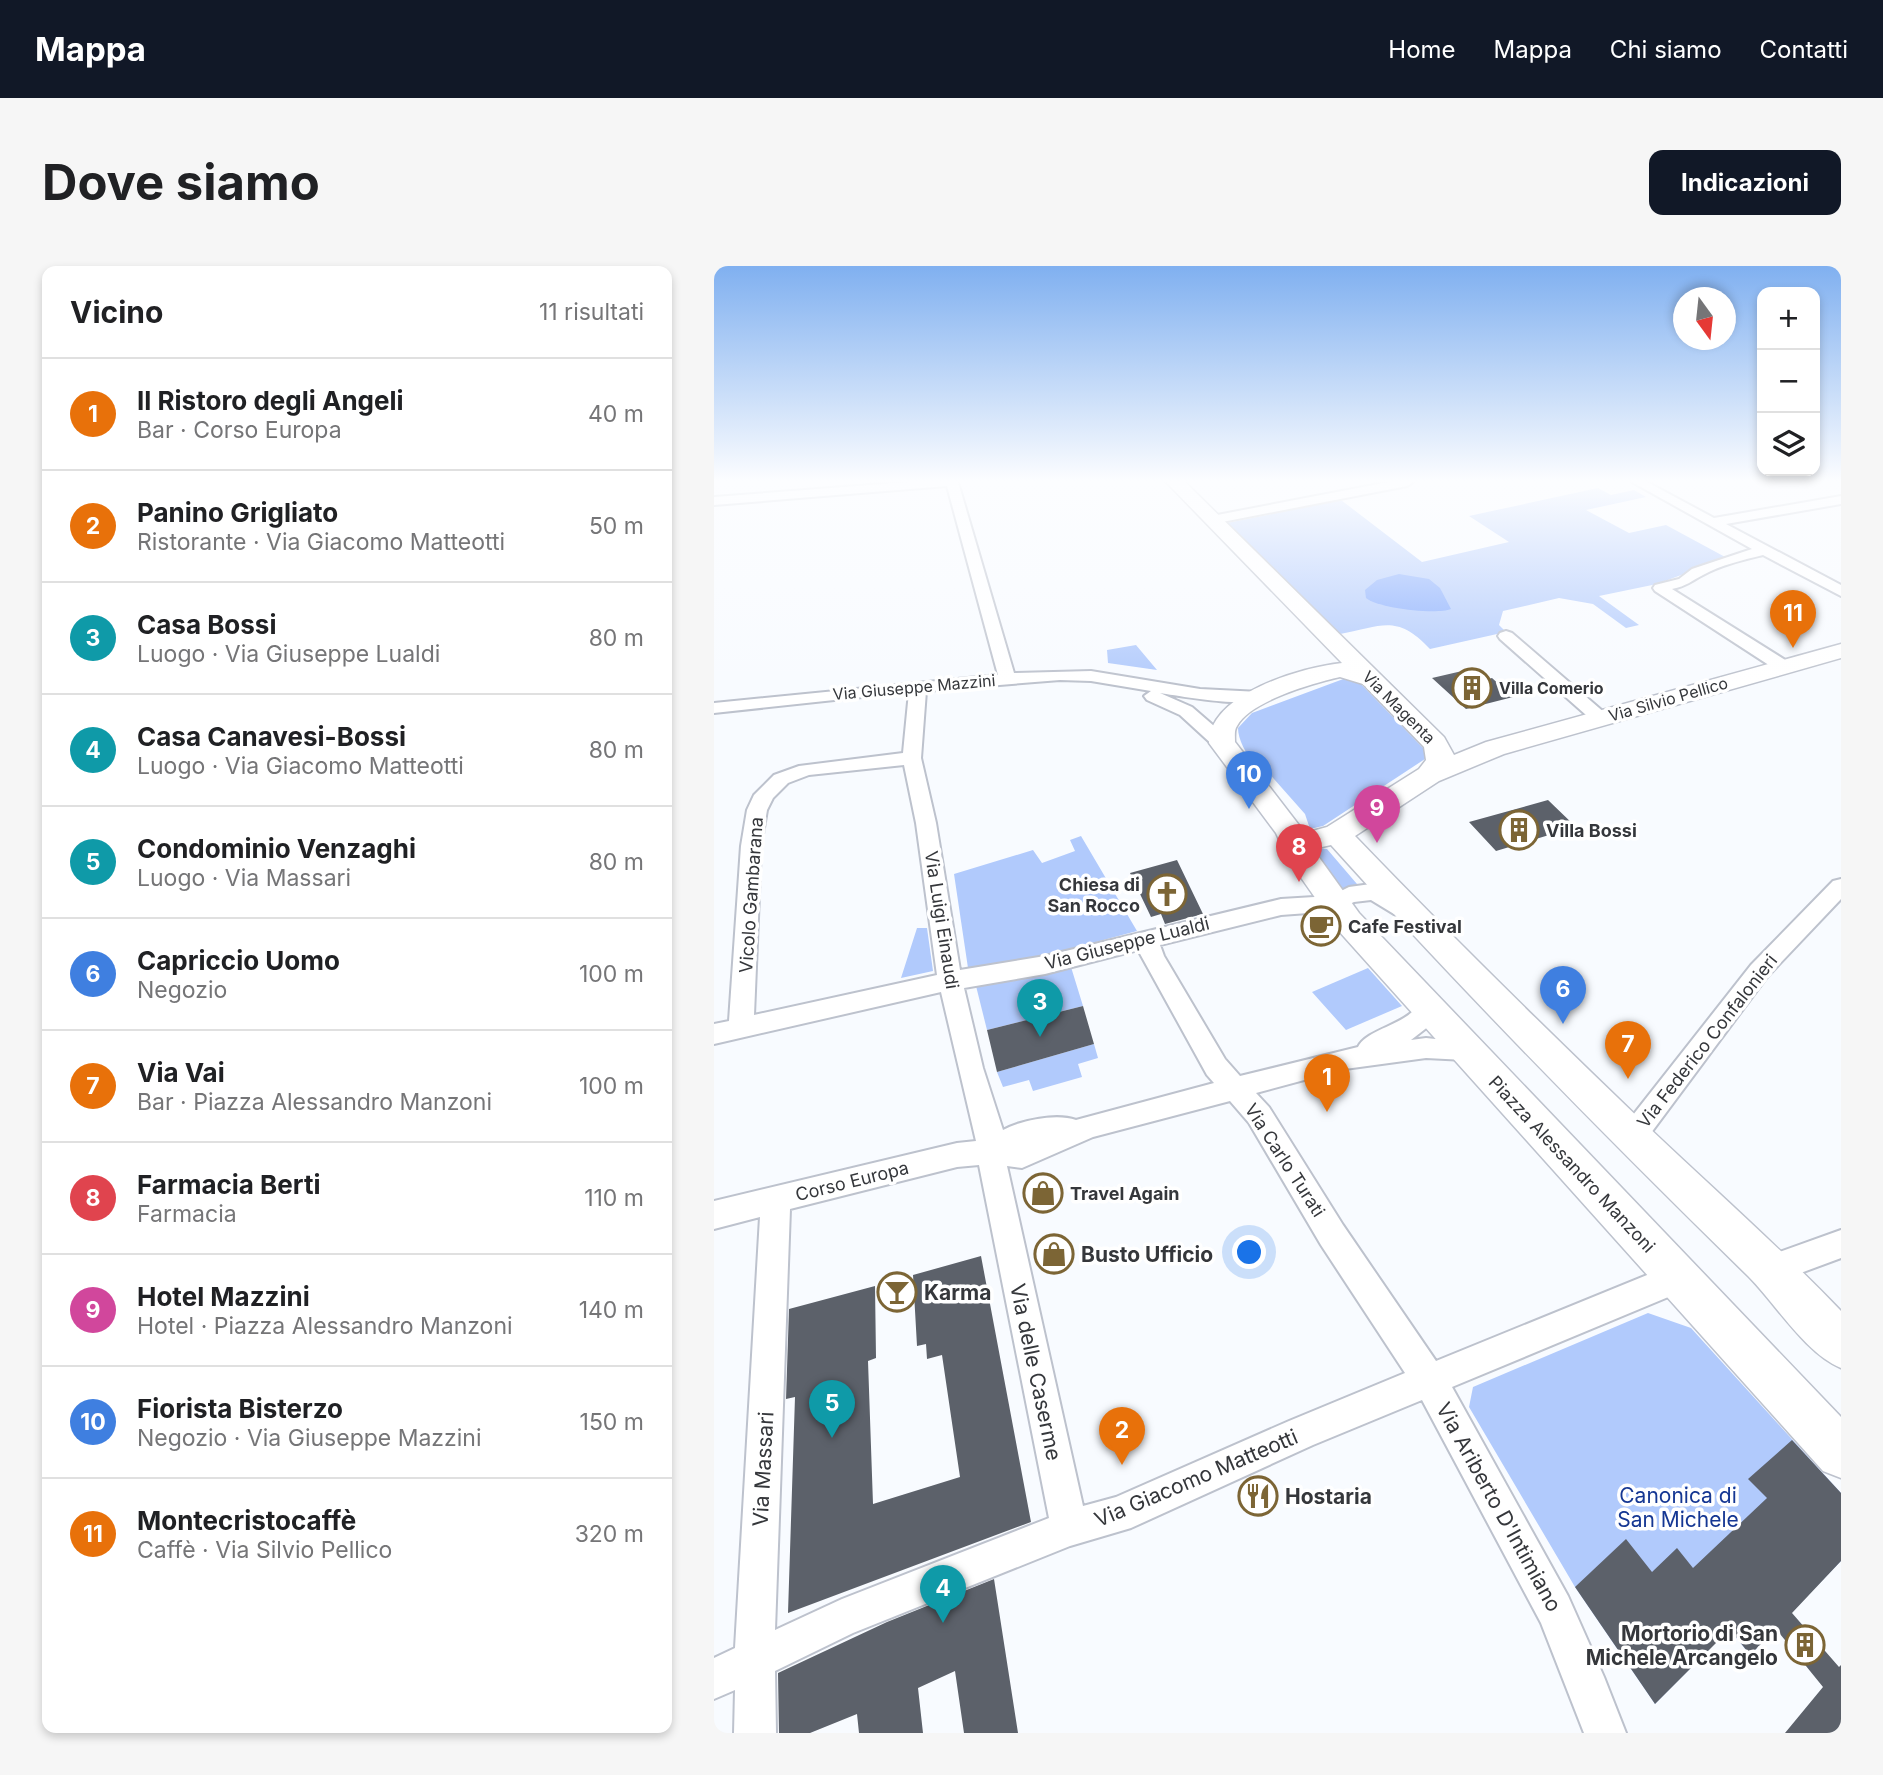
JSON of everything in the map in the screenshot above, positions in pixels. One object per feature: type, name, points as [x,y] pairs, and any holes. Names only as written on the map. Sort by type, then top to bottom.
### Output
[{"type":"street","points":[[971,550],[1007,678]]},
{"type":"street","name":"Via Magenta","points":[[1243,550],[1435,743],[1441,760],[1429,775]]},
{"type":"street","points":[[1762,550],[1730,559],[1697,572],[1684,582],[1660,588],[1784,667]]},
{"type":"street","points":[[1765,550],[1841,591]]},
{"type":"street","points":[[1506,636],[1600,718]]},
{"type":"street","name":"Via Magenta","points":[[1327,672],[1341,662],[1342,656],[1337,644]]},
{"type":"street","name":"Via Silvio Pellico","points":[[1290,831],[1315,840],[1337,834],[1429,775],[1496,748],[1841,651]]},
{"type":"street","points":[[1222,743],[1222,733],[1227,720],[1260,697],[1327,672],[1348,670],[1371,679]]},
{"type":"street","name":"Via Giuseppe Mazzini","points":[[714,708],[918,686],[1074,675],[1200,694],[1260,697]]},
{"type":"street","name":"Via Giuseppe Mazzini","points":[[1114,681],[1178,706],[1201,722],[1222,743],[1290,831]]},
{"type":"street","name":"Via Luigi Einaudi","points":[[918,686],[912,758],[926,823],[950,981],[970,1068],[989,1129],[995,1185],[1002,1217]]},
{"type":"street","name":"Via Silvio Pellico","points":[[1435,743],[1462,750],[1496,748]]},
{"type":"street","name":"Vicolo Gambarana","points":[[741,1028],[754,820],[764,794],[781,779],[819,768],[912,758]]},
{"type":"street","name":"Piazza Alessandro Manzoni","points":[[1290,831],[1299,852],[1335,903],[1422,1004],[1832,1437]]},
{"type":"street","points":[[1337,834],[1414,917],[1632,1137],[1771,1269],[1841,1345]]},
{"type":"street","name":"Via Federico Confalonieri","points":[[1632,1137],[1759,971],[1841,886]]},
{"type":"street","points":[[1335,903],[1354,894],[1376,893],[1414,917]]},
{"type":"street","name":"Via Giuseppe Lualdi","points":[[714,1034],[950,981],[1034,967],[1273,908],[1335,903]]},
{"type":"street","name":"Via Carlo Turati","points":[[1146,938],[1152,957],[1216,1067],[1259,1115],[1352,1267],[1429,1380]]},
{"type":"street","name":"Corso Europa","points":[[1345,1059],[1410,1029],[1424,1012],[1422,1004]]},
{"type":"street","name":"Corso Europa","points":[[714,1215],[957,1155],[992,1151],[1022,1156],[1088,1127],[1345,1059],[1426,1048],[1465,1050]]},
{"type":"street","name":"Via Massari","points":[[755,1733],[754,1659],[776,1200]]},
{"type":"street","name":"Via delle Caserme","points":[[1002,1217],[1070,1528]]},
{"type":"street","points":[[1771,1269],[1841,1244]]},
{"type":"street","name":"Via Giacomo Matteotti","points":[[714,1679],[842,1618],[1070,1528],[1118,1515],[1429,1380],[1679,1277]]},
{"type":"street","name":"Via Ariberto D'Intimiano","points":[[1429,1380],[1539,1574],[1583,1673],[1605,1733]]},
{"type":"green space","points":[[1255,550],[1407,550],[1422,562],[1472,550],[1713,550],[1727,558],[1657,584],[1599,596],[1639,625],[1626,628],[1593,604],[1559,598],[1503,611],[1499,625],[1506,632],[1430,649],[1408,631],[1389,625],[1340,634]]},
{"type":"green space","points":[[1136,645],[1157,670],[1108,663],[1107,650]]},
{"type":"green space","points":[[1346,678],[1357,680],[1425,750],[1428,757],[1323,826],[1310,829],[1305,814],[1247,753],[1240,740],[1238,728],[1252,713]]},
{"type":"green space","points":[[1081,836],[1137,931],[1036,958],[968,968],[954,874],[1033,850],[1042,863],[1075,851],[1070,840]]},
{"type":"green space","points":[[1305,847],[1327,849],[1357,884],[1340,890]]},
{"type":"green space","points":[[917,928],[927,928],[933,971],[901,978]]},
{"type":"green space","points":[[1071,967],[1083,1006],[987,1030],[976,986]]},
{"type":"green space","points":[[1368,968],[1402,1006],[1346,1030],[1312,992]]},
{"type":"green space","points":[[1094,1044],[1098,1058],[1078,1064],[1082,1077],[1033,1091],[1029,1080],[1003,1087],[997,1072]]},
{"type":"green space","name":"Canonica di San Michele","points":[[1648,1313],[1691,1328],[1841,1493],[1841,1561],[1750,1655],[1729,1629],[1655,1704],[1575,1587],[1469,1407],[1473,1387]]},
{"type":"shaded area","points":[[1399,574],[1429,579],[1440,588],[1451,609],[1407,610],[1382,605],[1366,598],[1365,590],[1377,580]]},
{"type":"building","name":"Villa Comerio","points":[[1475,668],[1488,679],[1492,678],[1513,697],[1466,709],[1432,678]]},
{"type":"building","name":"Villa Bossi","points":[[1548,800],[1576,827],[1496,851],[1469,822]]},
{"type":"building","name":"Chiesa di San Rocco","points":[[1177,860],[1203,914],[1165,924],[1161,914],[1151,917],[1130,873]]},
{"type":"building","points":[[1083,1006],[1094,1044],[997,1072],[987,1030]]},
{"type":"building","points":[[981,1256],[1031,1522],[788,1613],[795,1397],[786,1399],[789,1309],[875,1286],[876,1358],[868,1361],[873,1504],[960,1477],[942,1355],[927,1359],[926,1344],[917,1346],[913,1275]]},
{"type":"building","points":[[1792,1440],[1841,1493],[1841,1561],[1792,1613],[1839,1667],[1841,1665],[1841,1733],[1785,1733],[1823,1687],[1776,1629],[1750,1655],[1730,1629],[1655,1704],[1575,1587],[1626,1539],[1652,1572],[1677,1548],[1693,1568],[1767,1498],[1748,1479]]},
{"type":"building","points":[[994,1579],[1018,1733],[964,1733],[955,1671],[918,1688],[923,1733],[859,1733],[857,1714],[810,1733],[779,1733],[778,1673],[887,1622]]},
{"type":"place","name":"Montecristocaffè","points":[[1793,648]]},
{"type":"place","name":"Villa Comerio","points":[[1472,688]]},
{"type":"place","name":"Fiorista Bisterzo","points":[[1249,809]]},
{"type":"place","name":"Villa Bossi","points":[[1519,830]]},
{"type":"place","name":"Hotel Mazzini","points":[[1377,843]]},
{"type":"place","name":"Farmacia Berti","points":[[1299,882]]},
{"type":"place","name":"Chiesa di San Rocco","points":[[1167,894]]},
{"type":"place","name":"Cafe Festival","points":[[1321,926]]},
{"type":"place","name":"Capriccio Uomo","points":[[1563,1024]]},
{"type":"place","name":"Casa Bossi","points":[[1040,1037]]},
{"type":"place","name":"Via Vai","points":[[1628,1079]]},
{"type":"place","name":"Il Ristoro degli Angeli","points":[[1327,1112]]},
{"type":"place","name":"Travel Again","points":[[1043,1193]]},
{"type":"place","name":"Busto Ufficio","points":[[1054,1254]]},
{"type":"place","name":"Karma","points":[[897,1292]]},
{"type":"place","name":"Condominio Venzaghi","points":[[832,1438]]},
{"type":"place","name":"Panino Grigliato","points":[[1122,1465]]},
{"type":"place","name":"Hostaria","points":[[1258,1496]]},
{"type":"place","name":"Casa Canavesi-Bossi","points":[[943,1623]]},
{"type":"place","name":"Mortorio di San Michele Arcangelo","points":[[1805,1645]]}]
